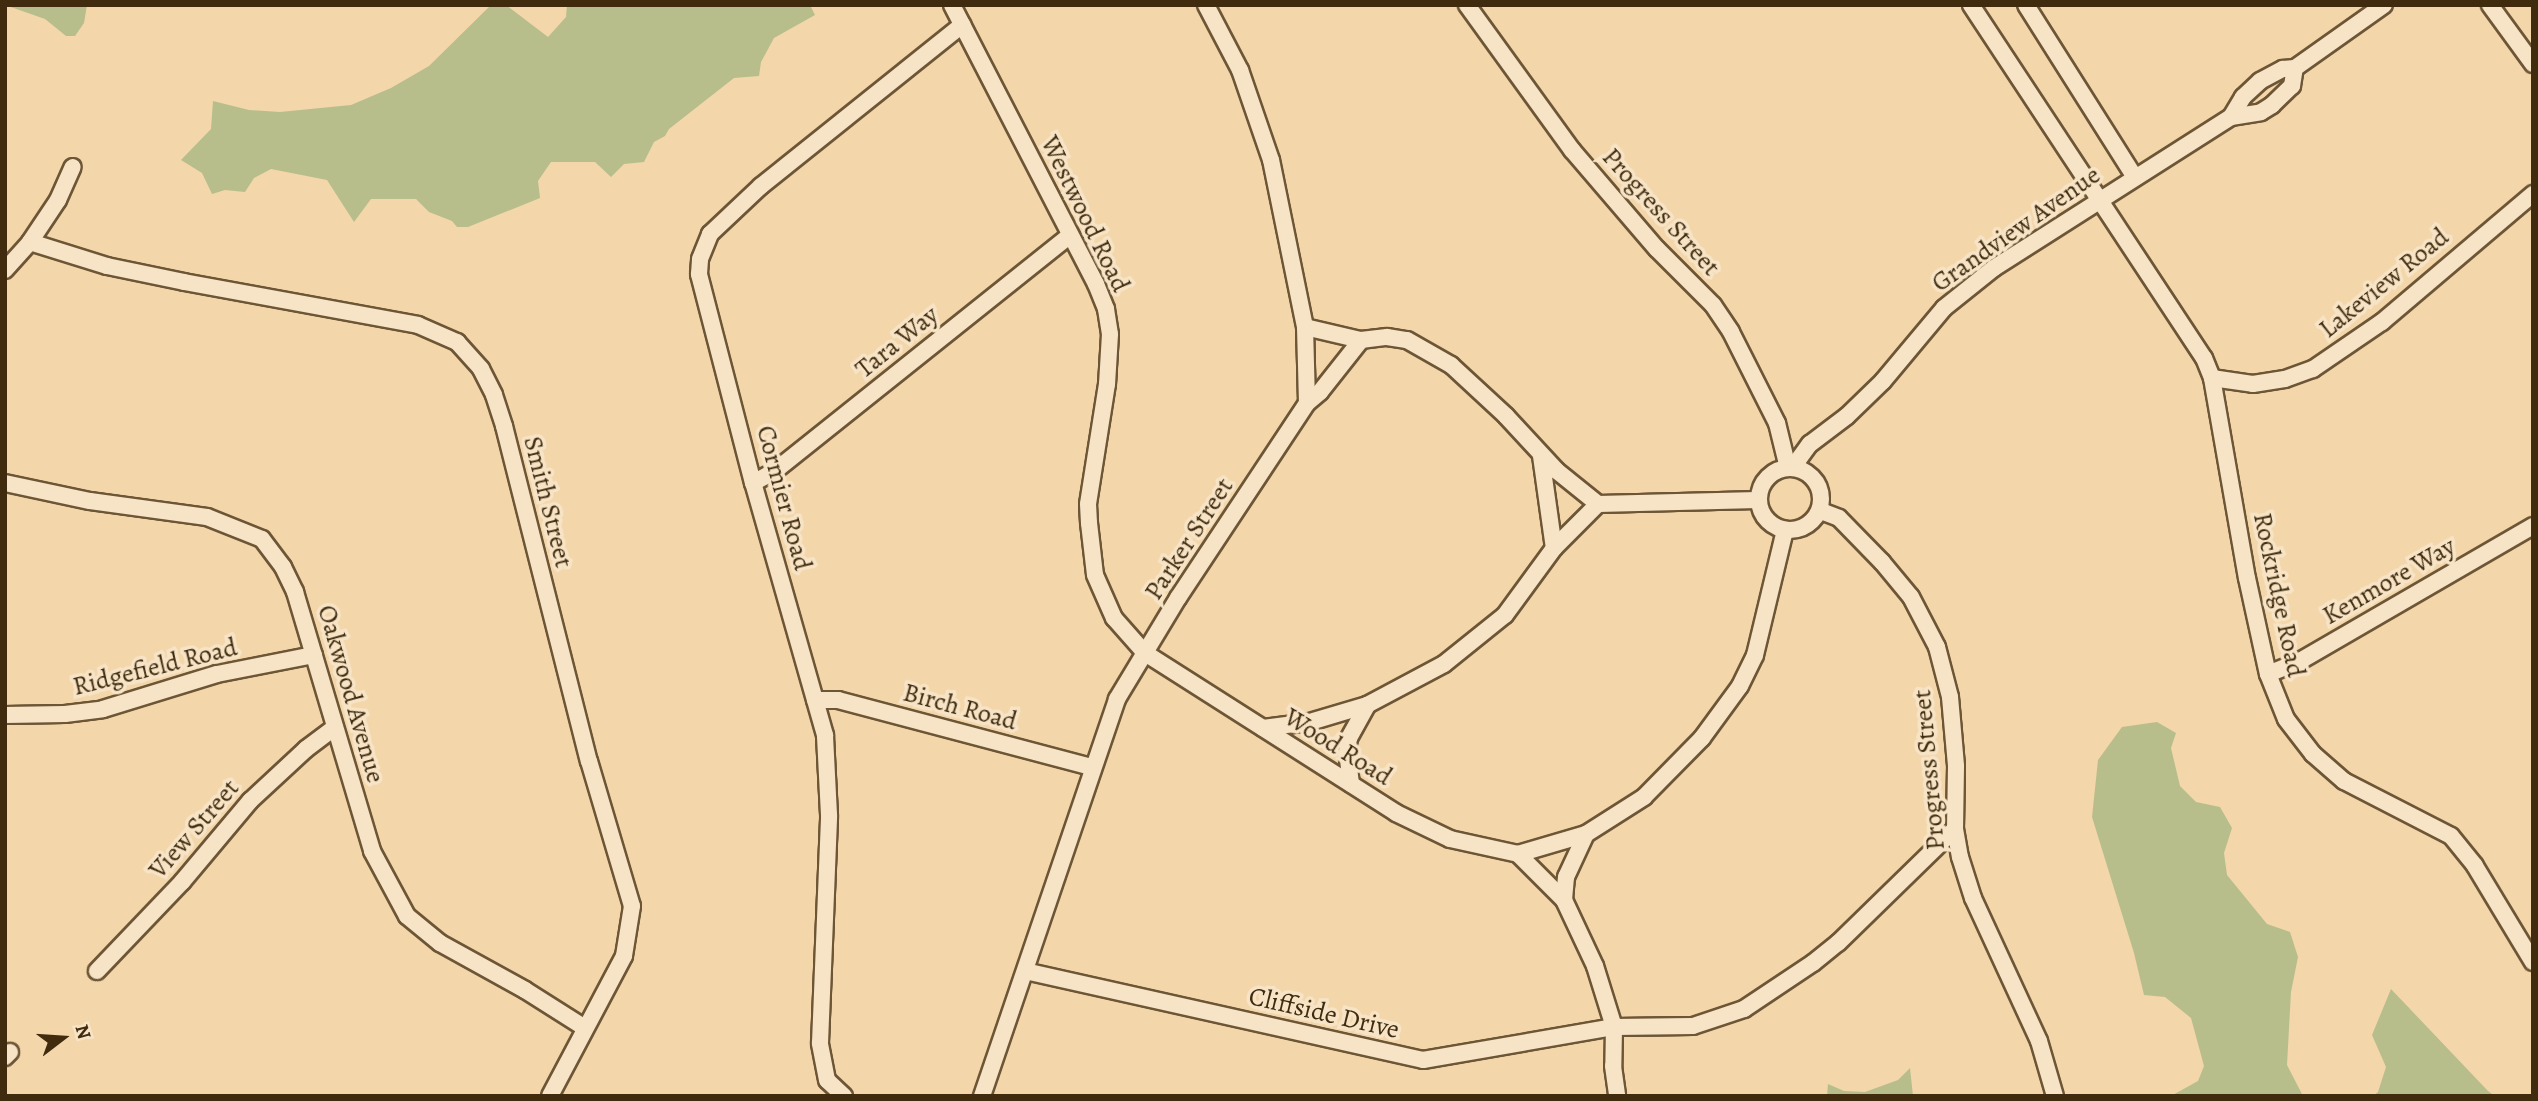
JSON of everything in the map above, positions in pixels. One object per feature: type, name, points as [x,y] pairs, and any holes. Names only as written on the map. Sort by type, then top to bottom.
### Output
[{"type":"street","name":"Westwood Road","points":[[952,5],[1096,284],[1106,309],[1110,334],[1107,384],[1088,504],[1090,553],[1095,575],[1114,618],[1145,653]]},
{"type":"street","points":[[1206,5],[1240,70],[1271,160],[1305,327],[1307,403]]},
{"type":"street","name":"Progress Street","points":[[1467,5],[1572,150],[1657,249],[1713,305],[1731,332],[1777,423],[1790,468]]},
{"type":"street","name":"Rockridge Road","points":[[1972,5],[2204,358],[2212,377],[2246,578],[2268,674],[2292,729],[2328,768],[2364,792],[2435,825],[2462,848],[2533,962]]},
{"type":"street","points":[[2026,5],[2134,176]]},
{"type":"street","name":"Grandview Avenue","points":[[2231,117],[2243,97],[2260,81],[2283,69],[2295,68],[2384,5]]},
{"type":"street","points":[[2490,5],[2533,64]]},
{"type":"street","name":"Cormier Road","points":[[844,1096],[827,1080],[820,1044],[829,815],[825,735],[753,483],[699,274],[704,247],[710,234],[761,186],[962,25]]},
{"type":"street","name":"Grandview Avenue","points":[[1790,468],[1810,444],[1847,416],[1883,381],[1944,308],[2036,239],[2134,176],[2231,117],[2261,112],[2272,105],[2292,86],[2295,68]]},
{"type":"street","points":[[5,270],[30,243],[58,200],[73,167]]},
{"type":"street","name":"Lakeview Road","points":[[2212,377],[2253,384],[2285,379],[2313,369],[2382,322],[2533,194]]},
{"type":"street","name":"Tara Way","points":[[753,483],[776,471],[1069,236]]},
{"type":"street","name":"Smith Street","points":[[30,243],[107,266],[418,325],[457,342],[481,369],[494,395],[504,426],[589,761],[632,906],[624,956],[550,1096]]},
{"type":"street","points":[[1305,327],[1361,340],[1387,337],[1407,340],[1451,365],[1506,416],[1541,456],[1598,504],[1758,500]]},
{"type":"street","name":"Parker Street","points":[[982,1096],[1117,699],[1178,598],[1307,403],[1320,392],[1361,340]]},
{"type":"street","points":[[1541,456],[1553,548]]},
{"type":"street","points":[[1790,468],[1807,473],[1821,492],[1821,511],[1806,525],[1785,530],[1770,524],[1758,500],[1768,477],[1790,468]]},
{"type":"street","name":"Oakwood Avenue","points":[[5,483],[90,501],[207,517],[254,534],[270,548],[295,592],[372,851],[407,916],[440,943],[525,990],[585,1028]]},
{"type":"street","points":[[1263,728],[1310,722],[1367,705],[1426,674],[1474,642],[1505,615],[1553,548],[1598,504]]},
{"type":"street","name":"Progress Street","points":[[1821,511],[1839,518],[1882,562],[1911,597],[1937,647],[1951,709],[1956,766],[1955,829],[1973,898],[2029,1018],[2055,1096]]},
{"type":"street","name":"Kenmore Way","points":[[2268,674],[2300,661],[2533,526]]},
{"type":"street","name":"Wood Road","points":[[1145,653],[1427,830],[1450,839],[1518,854],[1586,834],[1644,797],[1672,770],[1729,702],[1755,655],[1785,530]]},
{"type":"street","name":"Ridgefield Road","points":[[5,715],[65,714],[103,709],[217,674],[314,655]]},
{"type":"street","name":"Birch Road","points":[[815,700],[838,700],[1092,767]]},
{"type":"street","points":[[1351,784],[1347,752],[1349,738],[1367,705]]},
{"type":"street","name":"View Street","points":[[97,971],[182,882],[250,801],[306,749],[335,727]]},
{"type":"street","name":"Cliffside Drive","points":[[1025,971],[1423,1060],[1614,1027],[1693,1026],[1744,1009],[1838,943],[1955,829]]},
{"type":"street","points":[[1564,900],[1566,877],[1586,834]]},
{"type":"street","points":[[1518,854],[1564,900],[1594,966],[1614,1027],[1617,1096]]},
{"type":"green space","points":[[5,5],[87,5],[84,23],[75,36],[66,36],[45,19]]},
{"type":"green space","points":[[491,5],[506,5],[548,37],[566,17],[567,5],[810,5],[815,15],[774,38],[761,62],[759,76],[734,78],[669,129],[665,136],[654,142],[644,162],[624,164],[611,177],[595,162],[551,162],[538,181],[540,198],[468,227],[457,227],[452,221],[429,212],[416,199],[371,199],[354,222],[327,180],[271,169],[254,178],[245,192],[225,190],[212,194],[202,173],[181,160],[211,129],[213,101],[249,110],[280,112],[351,105],[391,88],[429,66]]},
{"type":"green space","points":[[2157,722],[2176,733],[2171,748],[2180,786],[2196,802],[2220,807],[2232,828],[2224,853],[2227,875],[2267,924],[2290,932],[2298,957],[2291,992],[2287,1065],[2303,1096],[2171,1096],[2198,1081],[2204,1066],[2191,1018],[2165,997],[2144,995],[2134,953],[2092,817],[2098,760],[2122,727]]},
{"type":"green space","points":[[2391,989],[2495,1096],[2373,1096],[2378,1092],[2386,1067],[2372,1035]]},
{"type":"green space","points":[[1910,1068],[1913,1096],[1827,1096],[1828,1084],[1844,1091],[1865,1092],[1898,1080]]}]
